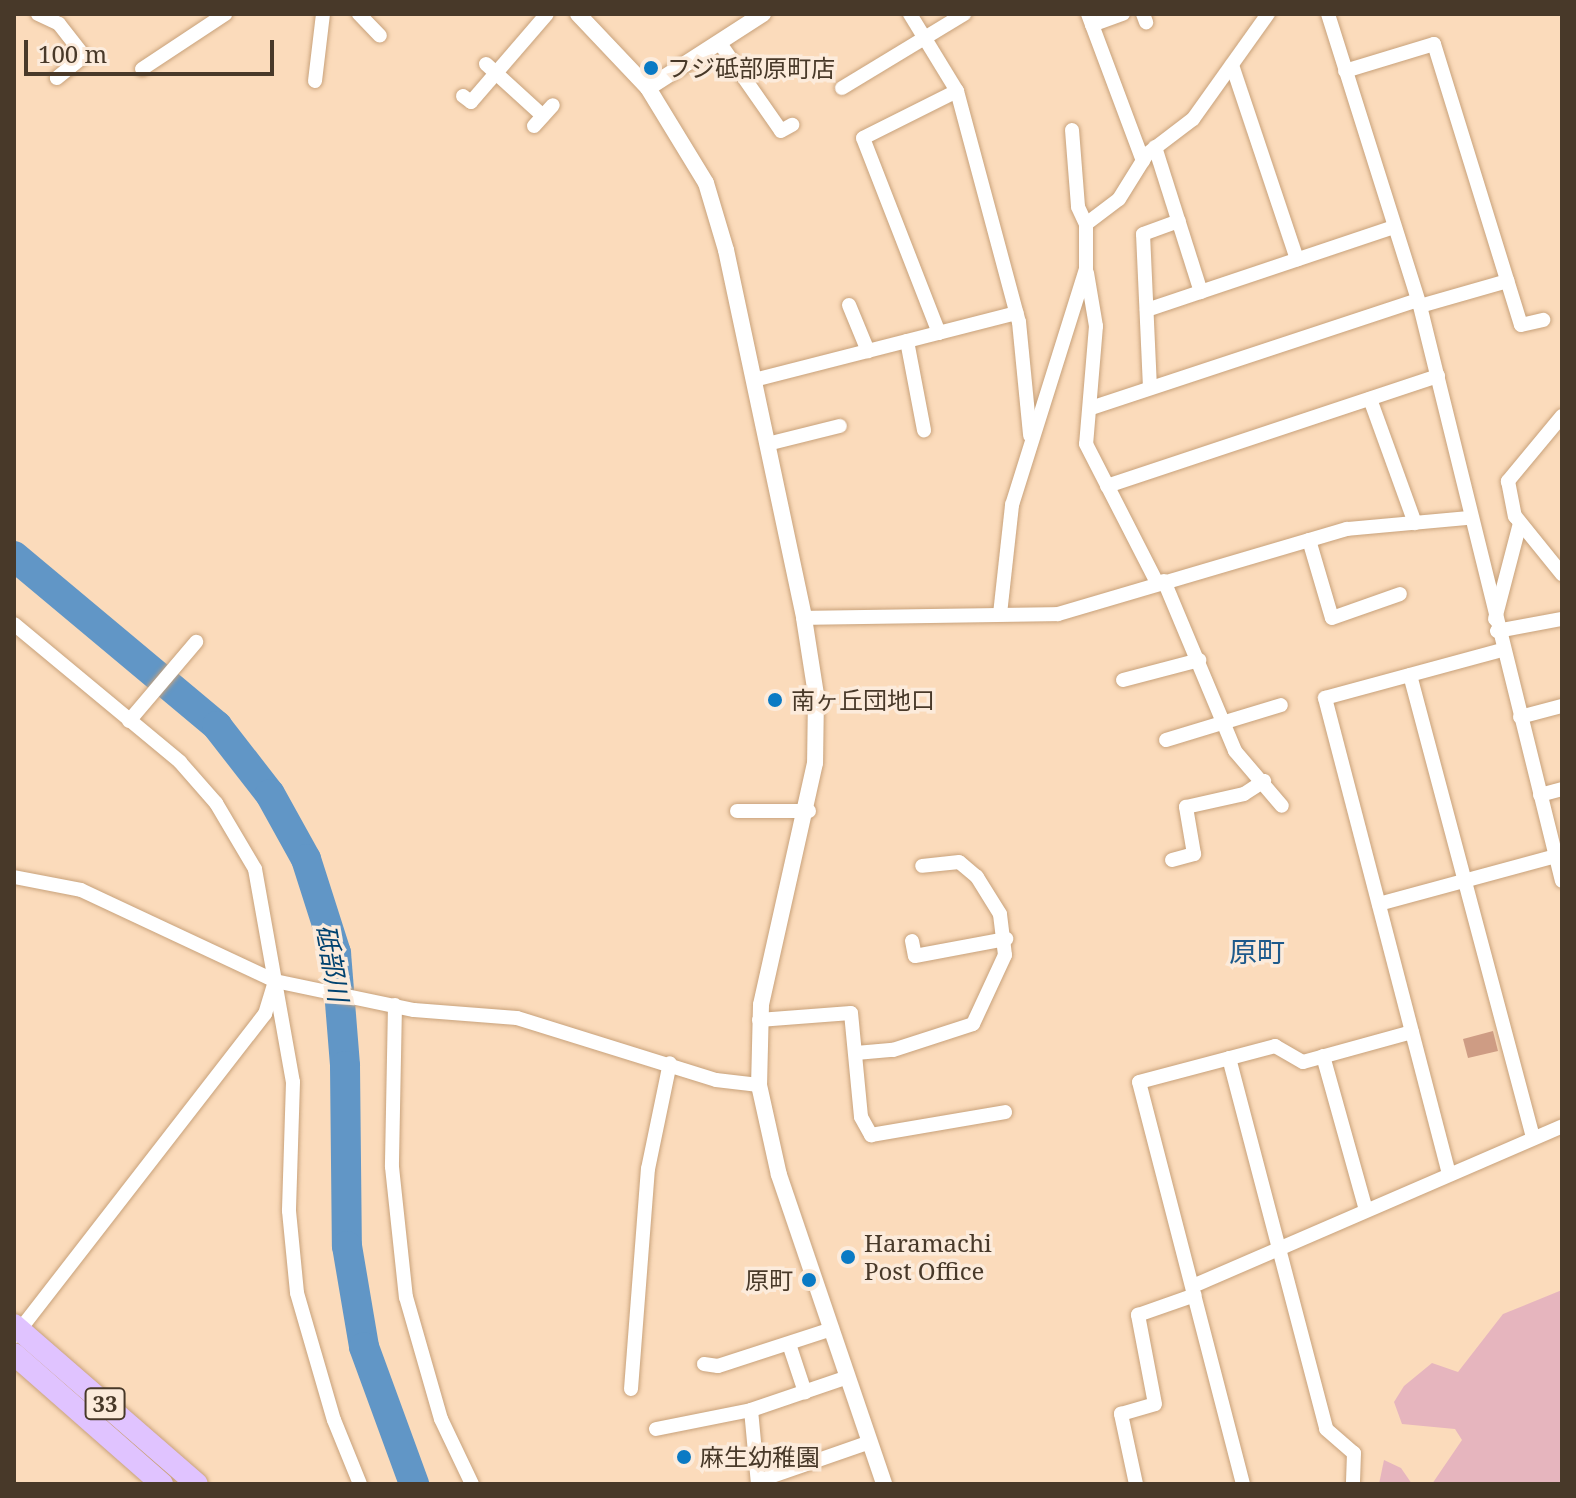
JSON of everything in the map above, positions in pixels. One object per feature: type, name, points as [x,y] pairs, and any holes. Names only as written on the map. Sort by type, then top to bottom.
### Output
[{"type":"highway","name":"33","points":[[16,1331],[197,1484]]},
{"type":"highway","name":"33","points":[[14,1354],[162,1484]]},
{"type":"street","points":[[38,14],[59,24],[84,56],[57,78]]},
{"type":"street","points":[[142,69],[225,14]]},
{"type":"street","points":[[315,81],[323,14]]},
{"type":"street","points":[[359,14],[380,36]]},
{"type":"street","points":[[463,96],[471,102],[491,68],[547,14]]},
{"type":"street","points":[[578,14],[648,88],[706,183],[754,380],[804,618],[818,728],[809,811],[759,1020],[759,1085],[779,1175],[884,1484]]},
{"type":"street","points":[[648,88],[763,14]]},
{"type":"street","points":[[910,14],[957,91],[1017,313],[1031,443]]},
{"type":"street","points":[[842,88],[964,14]]},
{"type":"street","points":[[1123,14],[1090,20],[1143,161]]},
{"type":"street","points":[[1086,224],[1119,199],[1155,147],[1193,119],[1268,14]]},
{"type":"street","points":[[1328,14],[1438,376],[1467,518],[1561,874]]},
{"type":"street","points":[[719,42],[781,131],[792,125]]},
{"type":"street","points":[[1345,71],[1434,44],[1521,325],[1543,320]]},
{"type":"street","points":[[1232,65],[1297,259]]},
{"type":"street","points":[[491,68],[538,121],[553,105]]},
{"type":"street","points":[[939,333],[863,138],[957,91]]},
{"type":"street","points":[[1072,130],[1078,207],[1086,224],[1086,269],[1096,326],[1086,444],[1161,582],[1199,660],[1235,751],[1264,781],[1282,806]]},
{"type":"street","points":[[1155,147],[1201,292]]},
{"type":"street","points":[[1150,388],[1143,234],[1179,221]]},
{"type":"street","points":[[1147,310],[1394,227]]},
{"type":"street","points":[[1000,614],[1004,545],[1031,443],[1086,269]]},
{"type":"street","points":[[1091,408],[1418,303],[1507,281]]},
{"type":"street","points":[[849,305],[868,351]]},
{"type":"street","points":[[754,380],[1017,313]]},
{"type":"street","points":[[907,341],[924,430]]},
{"type":"street","points":[[1107,486],[1438,376]]},
{"type":"street","points":[[1370,399],[1415,523]]},
{"type":"street","points":[[1562,416],[1508,481],[1520,523],[1562,574]]},
{"type":"street","points":[[767,444],[840,426]]},
{"type":"street","points":[[804,618],[1058,614],[1309,540],[1467,518]]},
{"type":"street","points":[[1496,626],[1520,523]]},
{"type":"street","points":[[1309,540],[1332,618],[1400,594]]},
{"type":"street","points":[[1496,626],[1562,619]]},
{"type":"street","points":[[14,624],[131,719],[201,785],[243,846],[265,894],[282,982],[293,1082],[289,1211],[295,1279],[330,1408],[360,1484]]},
{"type":"street","points":[[131,719],[194,644]]},
{"type":"street","points":[[1449,1174],[1325,698],[1502,650]]},
{"type":"street","points":[[1123,680],[1199,660]]},
{"type":"street","points":[[1410,675],[1533,1138]]},
{"type":"street","points":[[1166,740],[1281,705]]},
{"type":"street","points":[[1520,717],[1562,706]]},
{"type":"street","points":[[1172,860],[1194,854],[1186,807],[1244,794],[1264,781]]},
{"type":"street","points":[[1540,795],[1562,789]]},
{"type":"street","points":[[737,811],[809,811]]},
{"type":"street","points":[[1379,904],[1556,856]]},
{"type":"street","points":[[856,1053],[893,1050],[973,1024],[1005,955],[1006,939],[995,902],[969,868],[959,862],[922,866]]},
{"type":"street","points":[[14,877],[81,890],[282,982],[388,1004],[517,1018],[670,1063],[716,1080],[759,1085]]},
{"type":"street","points":[[912,941],[915,956],[1006,939]]},
{"type":"street","points":[[16,1331],[265,1014],[282,982]]},
{"type":"street","points":[[388,1004],[393,1179],[406,1297],[432,1391],[472,1484]]},
{"type":"street","points":[[759,1020],[851,1013],[861,1117],[871,1135],[1005,1112]]},
{"type":"street","points":[[1243,1484],[1139,1082],[1275,1046],[1303,1062],[1412,1032]]},
{"type":"street","points":[[1323,1056],[1366,1210]]},
{"type":"street","points":[[1229,1058],[1326,1429],[1354,1453],[1353,1484]]},
{"type":"street","points":[[631,1389],[648,1169],[670,1063]]},
{"type":"street","points":[[1136,1484],[1121,1414],[1155,1404],[1138,1315],[1278,1249],[1562,1126]]},
{"type":"street","points":[[704,1364],[718,1366],[832,1329]]},
{"type":"street","points":[[789,1344],[805,1392]]},
{"type":"street","points":[[656,1429],[751,1410],[848,1377]]},
{"type":"street","points":[[751,1410],[758,1482],[870,1442]]},
{"type":"shaded area","points":[[1562,1290],[1562,1484],[1432,1484],[1462,1440],[1455,1429],[1402,1424],[1394,1402],[1404,1386],[1432,1363],[1458,1372],[1503,1314]]},
{"type":"shaded area","points":[[1384,1460],[1401,1468],[1412,1484],[1379,1484]]},
{"type":"building","points":[[1493,1031],[1498,1051],[1468,1058],[1463,1039]]},
{"type":"waterway","name":"砥部川","points":[[14,556],[217,726],[270,794],[306,859],[336,953],[345,1066],[347,1246],[364,1347],[414,1484]]},
{"type":"place","name":"フジ砥部原町店","points":[[651,68]]},
{"type":"place","name":"南ヶ丘団地口","points":[[775,700]]},
{"type":"place","name":"Haramachi Post Office","points":[[848,1257]]},
{"type":"place","name":"原町","points":[[809,1280]]},
{"type":"place","name":"麻生幼稚園","points":[[684,1457]]},
{"type":"district","name":"原町","points":[[1257,951]]}]
